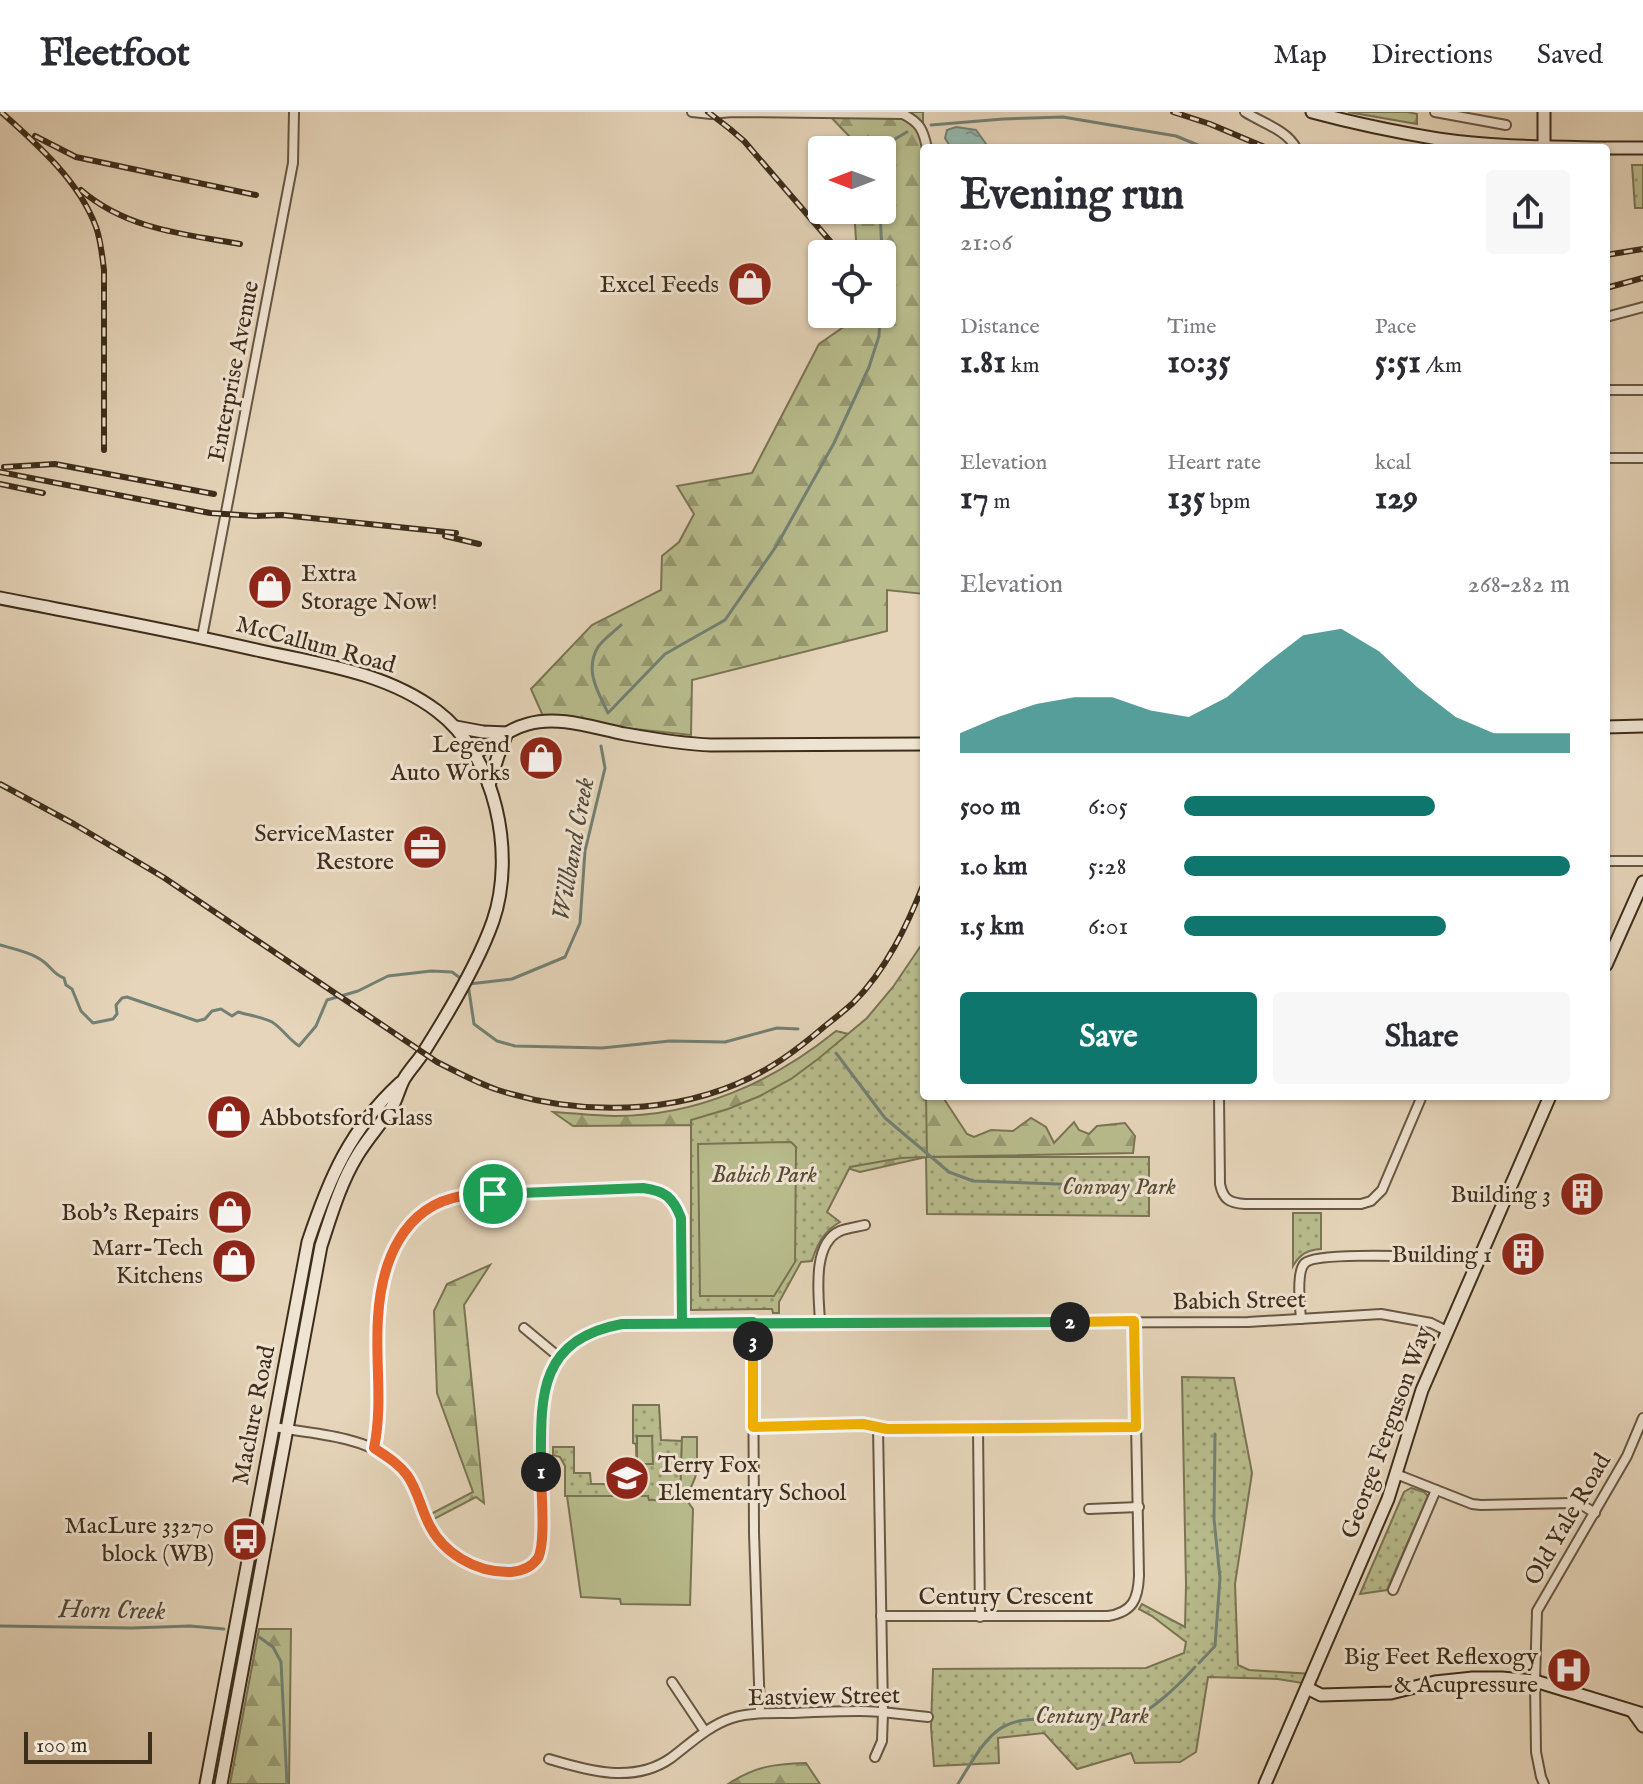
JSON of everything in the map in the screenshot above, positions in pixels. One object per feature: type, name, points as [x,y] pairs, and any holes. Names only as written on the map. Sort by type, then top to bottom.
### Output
[{"type":"main road","points":[[1312,112],[1440,139],[1505,144]]},
{"type":"main road","points":[[1544,112],[1544,144]]},
{"type":"main road","points":[[1610,148],[1643,148]]},
{"type":"main road","name":"McCallum Road","points":[[0,598],[202,637],[378,679],[437,711],[456,727],[474,754]]},
{"type":"main road","points":[[474,754],[527,724],[545,721],[700,745],[920,744]]},
{"type":"main road","points":[[1610,727],[1643,726]]},
{"type":"main road","points":[[456,727],[508,733]]},
{"type":"main road","points":[[489,786],[508,733]]},
{"type":"main road","name":"Maclure Road","points":[[221,1784],[321,1246],[356,1157],[393,1105],[404,1080],[443,1019],[474,963],[493,920],[500,889],[500,836],[489,786],[474,754]]},
{"type":"main road","points":[[1610,956],[1643,882]]},
{"type":"main road","name":"Maclure Road","points":[[206,1784],[308,1242],[326,1191],[345,1152],[383,1098],[404,1080]]},
{"type":"main road","name":"George Ferguson Way","points":[[1265,1784],[1388,1499],[1418,1400],[1548,1100]]},
{"type":"main road","points":[[1307,1688],[1324,1695],[1391,1693],[1435,1682],[1473,1678],[1535,1681],[1640,1710],[1643,1726]]},
{"type":"street","name":"Enterprise Avenue","points":[[202,637],[293,163],[294,112]]},
{"type":"street","points":[[692,112],[903,114],[917,121],[926,144]]},
{"type":"street","points":[[1245,112],[1285,134],[1295,144]]},
{"type":"street","points":[[1435,112],[1506,125]]},
{"type":"street","points":[[1610,316],[1643,307]]},
{"type":"street","points":[[1610,390],[1643,390]]},
{"type":"street","points":[[1610,458],[1643,458]]},
{"type":"street","points":[[1610,861],[1643,861]]},
{"type":"street","points":[[1219,1100],[1220,1184],[1226,1200],[1235,1204],[1361,1204],[1371,1201],[1382,1190],[1420,1100]]},
{"type":"street","points":[[374,1448],[378,1426],[378,1317],[385,1273],[393,1248],[407,1227],[441,1202],[462,1196],[643,1188],[657,1190],[677,1206],[681,1218],[682,1323]]},
{"type":"street","points":[[820,1322],[820,1262],[823,1250],[838,1232],[865,1225]]},
{"type":"street","points":[[1301,1319],[1300,1276],[1308,1260],[1328,1257],[1418,1257]]},
{"type":"street","name":"Babich Street","points":[[273,1427],[374,1448],[393,1460],[407,1475],[427,1522],[438,1540],[453,1554],[473,1566],[515,1572],[527,1568],[537,1558],[542,1546],[541,1410],[550,1374],[559,1357],[572,1345],[604,1327],[753,1322],[1248,1322],[1381,1314],[1421,1320],[1447,1331]]},
{"type":"street","name":"Century Crescent","points":[[881,1616],[1108,1616],[1127,1609],[1138,1590],[1134,1321]]},
{"type":"street","points":[[753,1322],[754,1533],[760,1713]]},
{"type":"street","points":[[524,1328],[559,1357]]},
{"type":"street","name":"Old Yale Road","points":[[1544,1784],[1536,1752],[1537,1611],[1628,1453],[1643,1418]]},
{"type":"street","points":[[753,1427],[863,1424],[878,1427],[1136,1427]]},
{"type":"street","points":[[875,1757],[882,1741],[883,1712],[878,1427]]},
{"type":"street","points":[[978,1428],[980,1617]]},
{"type":"street","points":[[1396,1474],[1472,1504],[1573,1503],[1595,1513]]},
{"type":"street","points":[[1393,1590],[1436,1490]]},
{"type":"street","points":[[1089,1509],[1139,1507]]},
{"type":"street","points":[[672,1682],[704,1730]]},
{"type":"street","name":"Eastview Street","points":[[549,1759],[598,1773],[624,1776],[655,1769],[704,1730],[733,1718],[760,1713],[883,1712],[928,1717]]},
{"type":"green space","points":[[826,112],[923,112],[923,144],[920,144],[920,594],[887,590],[887,631],[692,680],[691,735],[543,716],[531,689],[592,625],[661,590],[662,556],[679,542],[694,514],[677,486],[752,473],[819,344],[842,328],[896,328],[896,240],[856,240],[855,224],[896,224],[896,136],[849,136]]},
{"type":"green space","points":[[1348,112],[1408,112],[1417,114],[1417,124]]},
{"type":"green space","points":[[1632,165],[1643,165],[1643,208],[1635,208]]},
{"type":"green space","name":"Babich Park","points":[[920,947],[920,1100],[926,1100],[927,1157],[1149,1157],[1149,1216],[927,1214],[926,1157],[850,1167],[827,1212],[840,1222],[822,1238],[812,1261],[801,1262],[779,1302],[779,1313],[773,1313],[772,1309],[691,1310],[691,1120],[760,1096],[791,1079],[867,1018]]},
{"type":"green space","points":[[836,1031],[865,1038],[920,1092],[920,1100],[945,1100],[967,1134],[974,1137],[991,1130],[1013,1131],[1031,1118],[1046,1127],[1054,1143],[1074,1122],[1079,1130],[1089,1134],[1097,1126],[1125,1123],[1135,1136],[1133,1153],[926,1157],[860,1172],[705,1125],[573,1126],[553,1112],[607,1116],[645,1114],[704,1103],[760,1080]]},
{"type":"green space","points":[[791,1142],[796,1147],[795,1262],[774,1296],[700,1296],[698,1144]]},
{"type":"green space","points":[[1293,1213],[1321,1213],[1321,1249],[1304,1253],[1293,1266]]},
{"type":"green space","points":[[490,1265],[464,1305],[484,1503],[476,1497],[434,1519],[431,1514],[473,1492],[437,1393],[434,1311],[447,1284]]},
{"type":"green space","name":"Century Park","points":[[1182,1377],[1234,1378],[1252,1473],[1235,1584],[1238,1665],[1249,1670],[1312,1674],[1308,1684],[1278,1679],[1208,1677],[1196,1752],[1180,1762],[1135,1763],[1131,1753],[1077,1769],[1044,1733],[998,1738],[999,1763],[934,1766],[931,1727],[933,1669],[1146,1668],[1184,1653],[1186,1642],[1139,1609],[1142,1604],[1185,1627]]},
{"type":"green space","points":[[633,1405],[659,1405],[661,1440],[682,1441],[681,1501],[648,1500],[648,1496],[565,1496],[565,1466],[560,1457],[553,1455],[553,1447],[574,1447],[574,1473],[590,1473],[591,1484],[637,1484]]},
{"type":"green space","points":[[637,1436],[652,1436],[653,1464],[637,1464]]},
{"type":"green space","points":[[682,1437],[697,1437],[697,1469],[686,1499],[693,1509],[690,1605],[621,1604],[620,1599],[581,1597],[567,1496],[648,1496],[649,1500],[680,1501]]},
{"type":"green space","points":[[1411,1488],[1428,1496],[1387,1590],[1360,1594],[1404,1492]]},
{"type":"green space","points":[[259,1629],[291,1629],[289,1784],[230,1784]]},
{"type":"green space","points":[[806,1763],[820,1784],[728,1784],[766,1767]]},
{"type":"water","points":[[956,127],[976,130],[986,144],[949,144],[945,138],[947,130]]},
{"type":"waterway","name":"Willband Creek","points":[[931,125],[1063,117],[1176,136],[1195,144]]},
{"type":"waterway","name":"Willband Creek","points":[[896,138],[907,132]]},
{"type":"waterway","name":"Willband Creek","points":[[881,224],[881,240]]},
{"type":"waterway","name":"Willband Creek","points":[[621,625],[600,644],[592,664],[594,681],[608,713],[665,654],[725,620],[777,545],[834,443],[869,367],[879,328]]},
{"type":"waterway","name":"Willband Creek","points":[[469,984],[512,979],[565,957],[580,923],[585,851],[605,768],[601,746]]},
{"type":"waterway","name":"Willband Creek","points":[[0,945],[34,956],[64,978],[81,1011],[93,1023],[113,1019],[117,1014],[116,1005],[127,997],[197,1021],[221,1009],[232,1016],[238,1012],[259,1017],[276,1024],[299,1046],[316,1026],[327,1000],[358,991],[388,976],[452,972],[463,980]]},
{"type":"waterway","points":[[468,984],[474,1024],[497,1041],[515,1046],[602,1048],[670,1041],[725,1042],[777,1028],[798,1029]]},
{"type":"waterway","points":[[836,1053],[885,1118],[949,1172],[973,1181],[1085,1185]]},
{"type":"waterway","points":[[1199,1663],[1215,1646],[1220,1578],[1214,1519],[1215,1434]]},
{"type":"waterway","name":"Horn Creek","points":[[0,1626],[190,1626],[224,1629]]},
{"type":"waterway","name":"Horn Creek","points":[[259,1637],[273,1647],[281,1662],[287,1784]]},
{"type":"waterway","points":[[958,1784],[981,1748],[1002,1727],[1031,1719],[1099,1724],[1123,1722],[1152,1707],[1195,1667]]},
{"type":"railway","points":[[1,112],[68,179],[89,210],[98,232],[104,270],[104,450]]},
{"type":"railway","points":[[708,112],[744,141],[829,240]]},
{"type":"railway","points":[[1173,112],[1258,144]]},
{"type":"railway","points":[[35,136],[76,157],[256,195]]},
{"type":"railway","points":[[81,190],[98,203],[136,222],[240,244]]},
{"type":"railway","points":[[1610,254],[1643,249]]},
{"type":"railway","points":[[1610,287],[1643,278]]},
{"type":"railway","points":[[4,467],[55,464],[214,494]]},
{"type":"railway","points":[[0,472],[210,513],[282,515],[456,533]]},
{"type":"railway","points":[[0,484],[43,493]]},
{"type":"railway","points":[[445,536],[479,544]]},
{"type":"railway","points":[[0,784],[163,877],[437,1062],[498,1090],[570,1105],[606,1108],[680,1101],[715,1092],[781,1060],[843,1012],[865,990],[894,947],[920,892]]},
{"type":"place","name":"Excel Feeds","points":[[750,284]]},
{"type":"place","name":"Extra Storage Now!","points":[[270,587]]},
{"type":"place","name":"Legend Auto Works","points":[[541,758]]},
{"type":"place","name":"ServiceMaster Restore","points":[[425,847]]},
{"type":"place","name":"Abbotsford Glass","points":[[229,1117]]},
{"type":"place","name":"Building 3","points":[[1582,1194]]},
{"type":"place","name":"Bob's Repairs","points":[[230,1212]]},
{"type":"place","name":"Building 1","points":[[1523,1254]]},
{"type":"place","name":"Marr-Tech Kitchens","points":[[234,1261]]},
{"type":"place","name":"Terry Fox Elementary School","points":[[627,1478]]},
{"type":"place","name":"MacLure 33270 block (WB)","points":[[245,1539]]},
{"type":"place","name":"Big Feet Reflexogy & Acupressure","points":[[1569,1670]]},
{"type":"route","points":[[493,1194],[462,1196],[441,1202],[407,1227],[393,1248],[385,1273],[378,1317],[378,1426],[374,1448],[393,1460],[407,1475],[438,1540],[473,1566],[515,1572],[527,1568],[537,1558],[542,1546],[541,1410],[544,1392],[559,1357],[587,1334],[604,1327],[753,1322],[1134,1321],[1136,1427],[887,1429],[863,1424],[753,1427],[753,1322],[682,1323],[681,1218],[677,1206],[668,1196],[643,1188],[493,1194]]},
{"type":"park label","name":"Conway Park","points":[[1119,1186]]}]
